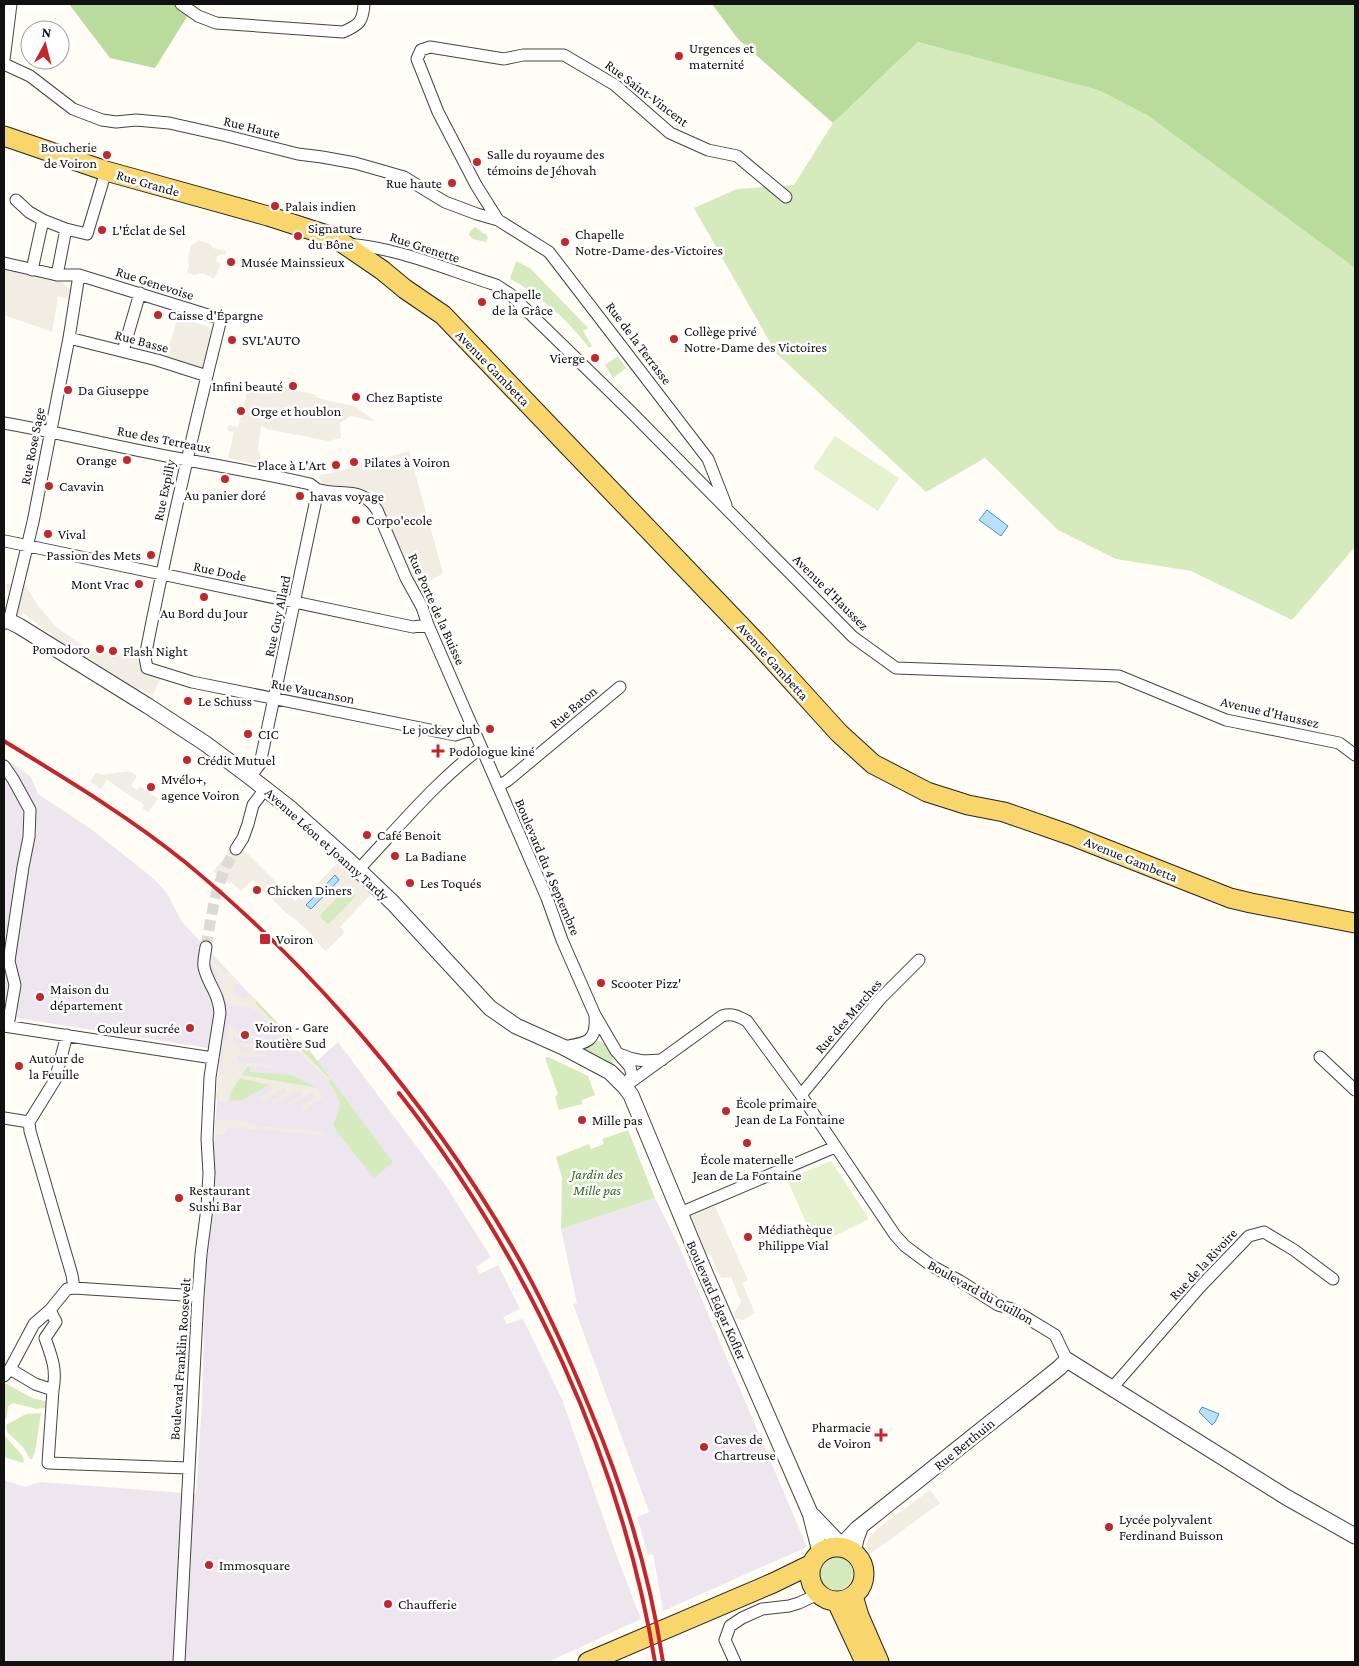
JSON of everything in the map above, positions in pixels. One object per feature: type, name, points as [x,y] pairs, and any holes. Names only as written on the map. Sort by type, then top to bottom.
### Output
[{"type":"main road","name":"Rue Grande","points":[[4,136],[106,171],[294,224]]},
{"type":"main road","name":"Avenue Gambetta","points":[[294,224],[330,236],[344,244],[443,315],[754,639],[838,733],[873,764],[926,792],[960,803],[1004,812],[1070,835],[1230,898],[1355,923]]},
{"type":"main road","points":[[588,1662],[772,1583],[815,1558],[827,1548],[844,1549],[862,1564],[863,1582],[859,1590],[845,1599],[826,1600],[815,1590],[809,1575],[815,1558]]},
{"type":"main road","points":[[772,1583],[815,1590]]},
{"type":"main road","points":[[845,1599],[865,1662]]},
{"type":"main road","points":[[845,1599],[859,1616],[879,1662]]},
{"type":"street","points":[[4,60],[11,4]]},
{"type":"street","points":[[181,4],[198,16],[216,22],[343,32],[357,26],[363,16],[364,4]]},
{"type":"street","name":"Rue Saint-Vincent","points":[[498,220],[476,185],[438,112],[417,59],[421,50],[430,47],[504,58],[523,55],[564,55],[615,86],[670,133],[708,150],[737,156],[786,197]]},
{"type":"street","name":"Rue Haute","points":[[4,64],[30,76],[73,108],[102,120],[116,122],[136,120],[169,123],[298,154],[355,163],[404,177],[445,202],[498,220]]},
{"type":"street","points":[[16,200],[29,212],[43,220],[66,229],[87,234],[106,171]]},
{"type":"street","points":[[32,270],[43,220]]},
{"type":"street","name":"Rue de la Terrasse","points":[[498,220],[550,252],[562,267],[708,459],[728,509]]},
{"type":"street","points":[[57,275],[66,229]]},
{"type":"street","name":"Rue Grenette","points":[[344,244],[374,246],[496,285]]},
{"type":"street","name":"Rue Genevoise","points":[[4,263],[57,275],[79,275],[141,299],[221,320]]},
{"type":"street","name":"Rue Rose Sage","points":[[7,621],[28,547],[69,338],[79,275]]},
{"type":"street","name":"Avenue d'Haussez","points":[[496,285],[510,294],[728,509],[853,637],[896,668],[1119,676],[1226,720],[1339,743],[1355,754]]},
{"type":"street","points":[[126,350],[141,299]]},
{"type":"street","points":[[211,328],[221,320]]},
{"type":"street","name":"Rue Expilly","points":[[147,668],[145,657],[161,574],[205,373],[221,320]]},
{"type":"street","name":"Rue Basse","points":[[69,338],[126,350],[205,373]]},
{"type":"street","name":"Rue des Terreaux","points":[[4,423],[310,484],[318,490],[349,492],[372,502]]},
{"type":"street","name":"Rue Guy Allard","points":[[250,777],[260,764],[296,602],[318,490]]},
{"type":"street","name":"Rue Porte de la Buisse","points":[[372,502],[406,578],[422,607],[428,625],[474,729]]},
{"type":"street","name":"Rue Dode","points":[[5,541],[413,627],[428,625]]},
{"type":"street","name":"Avenue Léon et Joanny Tardy","points":[[7,621],[148,706],[206,744],[250,777],[291,809],[393,903],[490,1008],[516,1026],[563,1047],[610,1072],[625,1086]]},
{"type":"street","name":"Rue Vaucanson","points":[[147,668],[192,682],[455,734],[474,729]]},
{"type":"street","name":"Rue Baton","points":[[498,786],[507,781],[620,687]]},
{"type":"street","name":"Boulevard du 4 Septembre","points":[[474,729],[595,1015],[616,1051],[619,1071],[625,1086]]},
{"type":"street","points":[[358,870],[458,766],[481,748]]},
{"type":"street","points":[[4,766],[30,810],[29,837],[22,867],[9,961],[15,986],[6,1026],[213,1058]]},
{"type":"street","points":[[236,849],[248,824],[253,805],[265,789]]},
{"type":"street","name":"Boulevard Franklin Roosevelt","points":[[179,1662],[198,1296],[209,1173],[206,1139],[210,1077],[220,1013],[219,1003],[208,978],[204,963],[206,947]]},
{"type":"street","name":"Rue des Marches","points":[[801,1095],[880,999],[919,960]]},
{"type":"street","points":[[563,1047],[582,1044],[590,1040],[594,1033],[595,1015]]},
{"type":"street","name":"Boulevard du Guillon","points":[[625,1086],[722,1016],[736,1015],[747,1021],[801,1095],[890,1230],[905,1246],[932,1266],[998,1305],[1012,1309],[1055,1335],[1067,1360]]},
{"type":"street","points":[[67,1035],[55,1080],[29,1122],[74,1288]]},
{"type":"street","points":[[616,1051],[631,1060],[662,1060]]},
{"type":"street","points":[[1320,1057],[1355,1090]]},
{"type":"street","name":"Boulevard Edgar Kofler","points":[[625,1086],[631,1095],[810,1513],[815,1558]]},
{"type":"street","points":[[4,1118],[29,1122]]},
{"type":"street","points":[[680,1212],[835,1147]]},
{"type":"street","name":"Rue de la Rivoire","points":[[1112,1388],[1200,1287],[1249,1236],[1264,1232],[1294,1250],[1333,1280]]},
{"type":"street","points":[[53,1390],[7,1373],[34,1324],[50,1310],[67,1289],[198,1296]]},
{"type":"street","points":[[50,1310],[56,1322],[45,1338],[55,1366],[48,1463],[188,1468]]},
{"type":"street","points":[[1067,1360],[1286,1497],[1355,1536]]},
{"type":"street","name":"Rue Berthuin","points":[[844,1549],[856,1538],[861,1527],[1067,1360]]},
{"type":"street","name":"Boulevard Edgar Kofler","points":[[810,1513],[844,1549]]},
{"type":"street","points":[[735,1662],[725,1640],[730,1626],[762,1609],[794,1605],[815,1590]]},
{"type":"shaded area","points":[[198,240],[210,244],[213,248],[227,251],[225,255],[217,256],[216,261],[221,264],[214,279],[202,273],[195,275],[187,273],[191,246]]},
{"type":"shaded area","points":[[4,269],[62,282],[71,290],[70,299],[58,297],[52,332],[4,315]]},
{"type":"shaded area","points":[[178,317],[207,326],[213,331],[202,370],[165,359]]},
{"type":"shaded area","points":[[261,384],[277,388],[278,386],[316,395],[316,397],[329,401],[355,406],[376,422],[350,416],[340,423],[341,438],[328,441],[267,429],[261,426],[258,450],[261,455],[260,465],[228,458],[234,432],[227,430],[228,425],[238,427],[247,392]]},
{"type":"shaded area","points":[[409,451],[443,573],[417,589],[373,491],[322,485],[319,475]]},
{"type":"shaded area","points":[[5,584],[25,584],[37,604],[56,627],[86,648],[136,658],[141,662],[143,672],[161,678],[152,696],[141,689],[137,693],[98,668],[100,665],[71,648],[69,652],[48,638],[51,634],[23,613],[20,617],[5,609],[9,595]]},
{"type":"shaded area","points":[[4,758],[31,777],[38,794],[91,829],[153,878],[167,893],[182,922],[299,1046],[307,1047],[317,1061],[338,1042],[444,1183],[491,1257],[476,1267],[480,1274],[498,1265],[520,1309],[503,1317],[507,1324],[523,1319],[562,1399],[616,1554],[641,1619],[548,1662],[4,1662],[4,1480],[25,1487],[40,1482],[196,1494],[202,1402],[205,1292],[220,1050],[4,1016]]},
{"type":"shaded area","points":[[130,771],[137,776],[131,786],[137,790],[140,786],[158,799],[148,812],[142,808],[144,805],[107,780],[101,789],[90,782],[96,773],[102,775]]},
{"type":"shaded area","points":[[229,848],[246,852],[295,901],[299,897],[302,900],[338,862],[372,893],[340,927],[345,932],[326,951],[311,937],[312,935],[286,913],[253,880],[241,891],[231,882],[229,884],[213,871],[224,859]],"holes":[[[347,887],[356,896],[328,925],[319,916]]]},
{"type":"shaded area","points":[[209,950],[212,954],[212,959],[225,973],[229,972],[239,982],[233,989],[243,1000],[250,994],[257,1001],[255,1003],[330,1079],[328,1081],[254,1009],[228,1003],[220,986],[223,983],[214,967],[209,965]]},
{"type":"shaded area","points":[[229,1027],[236,1027],[236,1033],[254,1034],[253,1039],[235,1037],[234,1043],[260,1045],[260,1048],[239,1047],[239,1052],[266,1055],[265,1058],[237,1056],[237,1062],[272,1065],[272,1068],[248,1066],[242,1075],[317,1088],[322,1098],[304,1110],[301,1106],[316,1097],[313,1092],[288,1106],[287,1104],[302,1095],[299,1090],[274,1104],[272,1101],[287,1093],[284,1088],[261,1102],[259,1098],[273,1090],[270,1085],[240,1078],[230,1093],[229,1101],[217,1099],[218,1075],[222,1075],[224,1048],[221,1047],[221,1040],[227,1041]]},
{"type":"shaded area","points":[[216,1120],[243,1121],[258,1126],[320,1131],[325,1135],[227,1127],[222,1135],[215,1135]]},
{"type":"shaded area","name":"Caves de Chartreuse","points":[[655,1198],[680,1248],[807,1547],[663,1611],[653,1554],[648,1555],[637,1517],[649,1512],[573,1304],[577,1303],[561,1229]]},
{"type":"shaded area","points":[[715,1206],[748,1280],[742,1283],[755,1313],[743,1320],[735,1318],[734,1313],[741,1302],[731,1277],[721,1278],[711,1255],[704,1253],[689,1217]]},
{"type":"shaded area","points":[[930,1490],[940,1503],[869,1555],[866,1544],[877,1529]]},
{"type":"green space","points":[[69,4],[195,4],[155,68],[110,58]]},
{"type":"green space","points":[[712,4],[1355,4],[1355,268],[1147,115],[1098,90],[918,42],[833,123],[738,39]]},
{"type":"green space","points":[[918,42],[1098,90],[1147,115],[1355,268],[1355,547],[1292,620],[1191,571],[1116,559],[1058,530],[985,458],[926,492],[776,353],[694,208],[737,189],[794,185],[833,123]]},
{"type":"green space","points":[[475,227],[486,234],[488,238],[486,242],[473,239],[469,235],[470,231]]},
{"type":"green space","points":[[516,261],[530,268],[588,328],[583,331],[592,346],[589,348],[582,338],[543,300],[510,279]]},
{"type":"green space","points":[[618,356],[626,368],[613,378],[605,365]]},
{"type":"green space","points":[[835,436],[899,478],[878,511],[813,468]]},
{"type":"green space","points":[[347,887],[357,896],[328,925],[319,916]]},
{"type":"green space","points":[[257,1001],[299,1046],[307,1047],[393,1162],[374,1178],[333,1125],[338,1112],[339,1102],[336,1093],[328,1081],[330,1079],[255,1003]]},
{"type":"green space","points":[[597,1041],[607,1046],[610,1050],[613,1065],[585,1050],[586,1047]]},
{"type":"green space","points":[[548,1057],[588,1076],[595,1095],[582,1100],[582,1104],[559,1110],[555,1097],[558,1094],[545,1058]]},
{"type":"green space","points":[[250,1066],[250,1072],[292,1075],[317,1088],[241,1075]]},
{"type":"green space","points":[[239,1078],[270,1084],[242,1100],[229,1101],[230,1093]]},
{"type":"green space","name":"Jardin des Mille pas","points":[[628,1130],[655,1198],[561,1229],[562,1177],[556,1157],[589,1144],[591,1149],[604,1144],[602,1139]]},
{"type":"green space","points":[[831,1161],[869,1219],[816,1245],[787,1179]]},
{"type":"green space","points":[[5,1383],[32,1398],[49,1402],[48,1407],[37,1409],[13,1403],[8,1406],[7,1417],[4,1421]]},
{"type":"green space","points":[[41,1413],[35,1452],[32,1459],[30,1459],[23,1447],[7,1432],[6,1425],[26,1414]]},
{"type":"green space","points":[[4,1435],[22,1455],[23,1463],[4,1457]]},
{"type":"green space","points":[[836,1556],[843,1557],[848,1561],[852,1566],[852,1580],[848,1585],[843,1589],[836,1590],[829,1589],[824,1585],[820,1580],[819,1573],[820,1566],[824,1561],[829,1557]]},
{"type":"water","points":[[987,510],[1008,526],[1001,536],[979,520]]},
{"type":"water","points":[[335,875],[339,880],[311,909],[306,905]]},
{"type":"water","points":[[1202,1407],[1219,1414],[1212,1425],[1199,1412]]},
{"type":"tunnel","points":[[206,947],[219,884],[236,849]]},
{"type":"railway","points":[[4,741],[141,829],[185,862],[232,903],[322,991],[405,1088],[443,1139],[511,1245],[554,1326],[581,1388],[625,1502],[651,1597],[663,1662]]},
{"type":"railway","points":[[399,1093],[445,1156],[488,1222],[527,1291],[562,1362],[593,1435],[619,1510],[639,1585],[655,1662]]},
{"type":"place","name":"Urgences et maternité","points":[[679,56]]},
{"type":"place","name":"Boucherie de Voiron","points":[[107,155]]},
{"type":"place","name":"Salle du royaume des témoins de Jéhovah","points":[[477,162]]},
{"type":"place","name":"Rue haute","points":[[452,183]]},
{"type":"place","name":"Palais indien","points":[[275,206]]},
{"type":"place","name":"L'Éclat de Sel","points":[[102,230]]},
{"type":"place","name":"Signature du Bône","points":[[298,236]]},
{"type":"place","name":"Chapelle Notre-Dame-des-Victoires","points":[[565,242]]},
{"type":"place","name":"Musée Mainssieux","points":[[231,262]]},
{"type":"place","name":"Chapelle de la Grâce","points":[[482,302]]},
{"type":"place","name":"Caisse d'Épargne","points":[[158,315]]},
{"type":"place","name":"Collège privé Notre-Dame des Victoires","points":[[674,339]]},
{"type":"place","name":"SVL'AUTO","points":[[232,340]]},
{"type":"place","name":"Vierge","points":[[595,358]]},
{"type":"place","name":"Infini beauté","points":[[293,386]]},
{"type":"place","name":"Da Giuseppe","points":[[68,390]]},
{"type":"place","name":"Chez Baptiste","points":[[356,397]]},
{"type":"place","name":"Orge et houblon","points":[[241,411]]},
{"type":"place","name":"Orange","points":[[127,460]]},
{"type":"place","name":"Pilates à Voiron","points":[[354,462]]},
{"type":"place","name":"Place à L'Art","points":[[336,465]]},
{"type":"place","name":"Au panier doré","points":[[225,479]]},
{"type":"place","name":"Cavavin","points":[[49,486]]},
{"type":"place","name":"havas voyage","points":[[300,496]]},
{"type":"place","name":"Corpo'ecole","points":[[356,520]]},
{"type":"place","name":"Vival","points":[[48,534]]},
{"type":"place","name":"Passion des Mets","points":[[151,555]]},
{"type":"place","name":"Mont Vrac","points":[[139,584]]},
{"type":"place","name":"Au Bord du Jour","points":[[204,597]]},
{"type":"place","name":"Pomodoro","points":[[100,649]]},
{"type":"place","name":"Flash Night","points":[[113,651]]},
{"type":"place","name":"Le Schuss","points":[[188,701]]},
{"type":"place","name":"Le jockey club","points":[[490,729]]},
{"type":"place","name":"CIC","points":[[248,734]]},
{"type":"place","name":"Podologue kiné","points":[[438,751]]},
{"type":"place","name":"Crédit Mutuel","points":[[187,760]]},
{"type":"place","name":"Mvélo+, agence Voiron","points":[[151,787]]},
{"type":"place","name":"Café Benoit","points":[[367,835]]},
{"type":"place","name":"La Badiane","points":[[395,856]]},
{"type":"place","name":"Les Toqués","points":[[410,883]]},
{"type":"place","name":"Chicken Diners","points":[[257,890]]},
{"type":"place","name":"Voiron","points":[[265,939]]},
{"type":"place","name":"Scooter Pizz'","points":[[601,983]]},
{"type":"place","name":"Maison du département","points":[[40,997]]},
{"type":"place","name":"Couleur sucrée","points":[[190,1028]]},
{"type":"place","name":"Voiron - Gare Routière Sud","points":[[245,1035]]},
{"type":"place","name":"Autour de la Feuille","points":[[19,1066]]},
{"type":"place","name":"École primaire Jean de La Fontaine","points":[[726,1111]]},
{"type":"place","name":"Mille pas","points":[[582,1120]]},
{"type":"place","name":"École maternelle Jean de La Fontaine","points":[[747,1143]]},
{"type":"place","name":"Restaurant Sushi Bar","points":[[179,1198]]},
{"type":"place","name":"Médiathèque Philippe Vial","points":[[748,1237]]},
{"type":"place","name":"Pharmacie de Voiron","points":[[881,1435]]},
{"type":"place","name":"Caves de Chartreuse","points":[[704,1447]]},
{"type":"place","name":"Lycée polyvalent Ferdinand Buisson","points":[[1109,1527]]},
{"type":"place","name":"Immosquare","points":[[209,1565]]},
{"type":"place","name":"Chaufferie","points":[[388,1604]]}]
